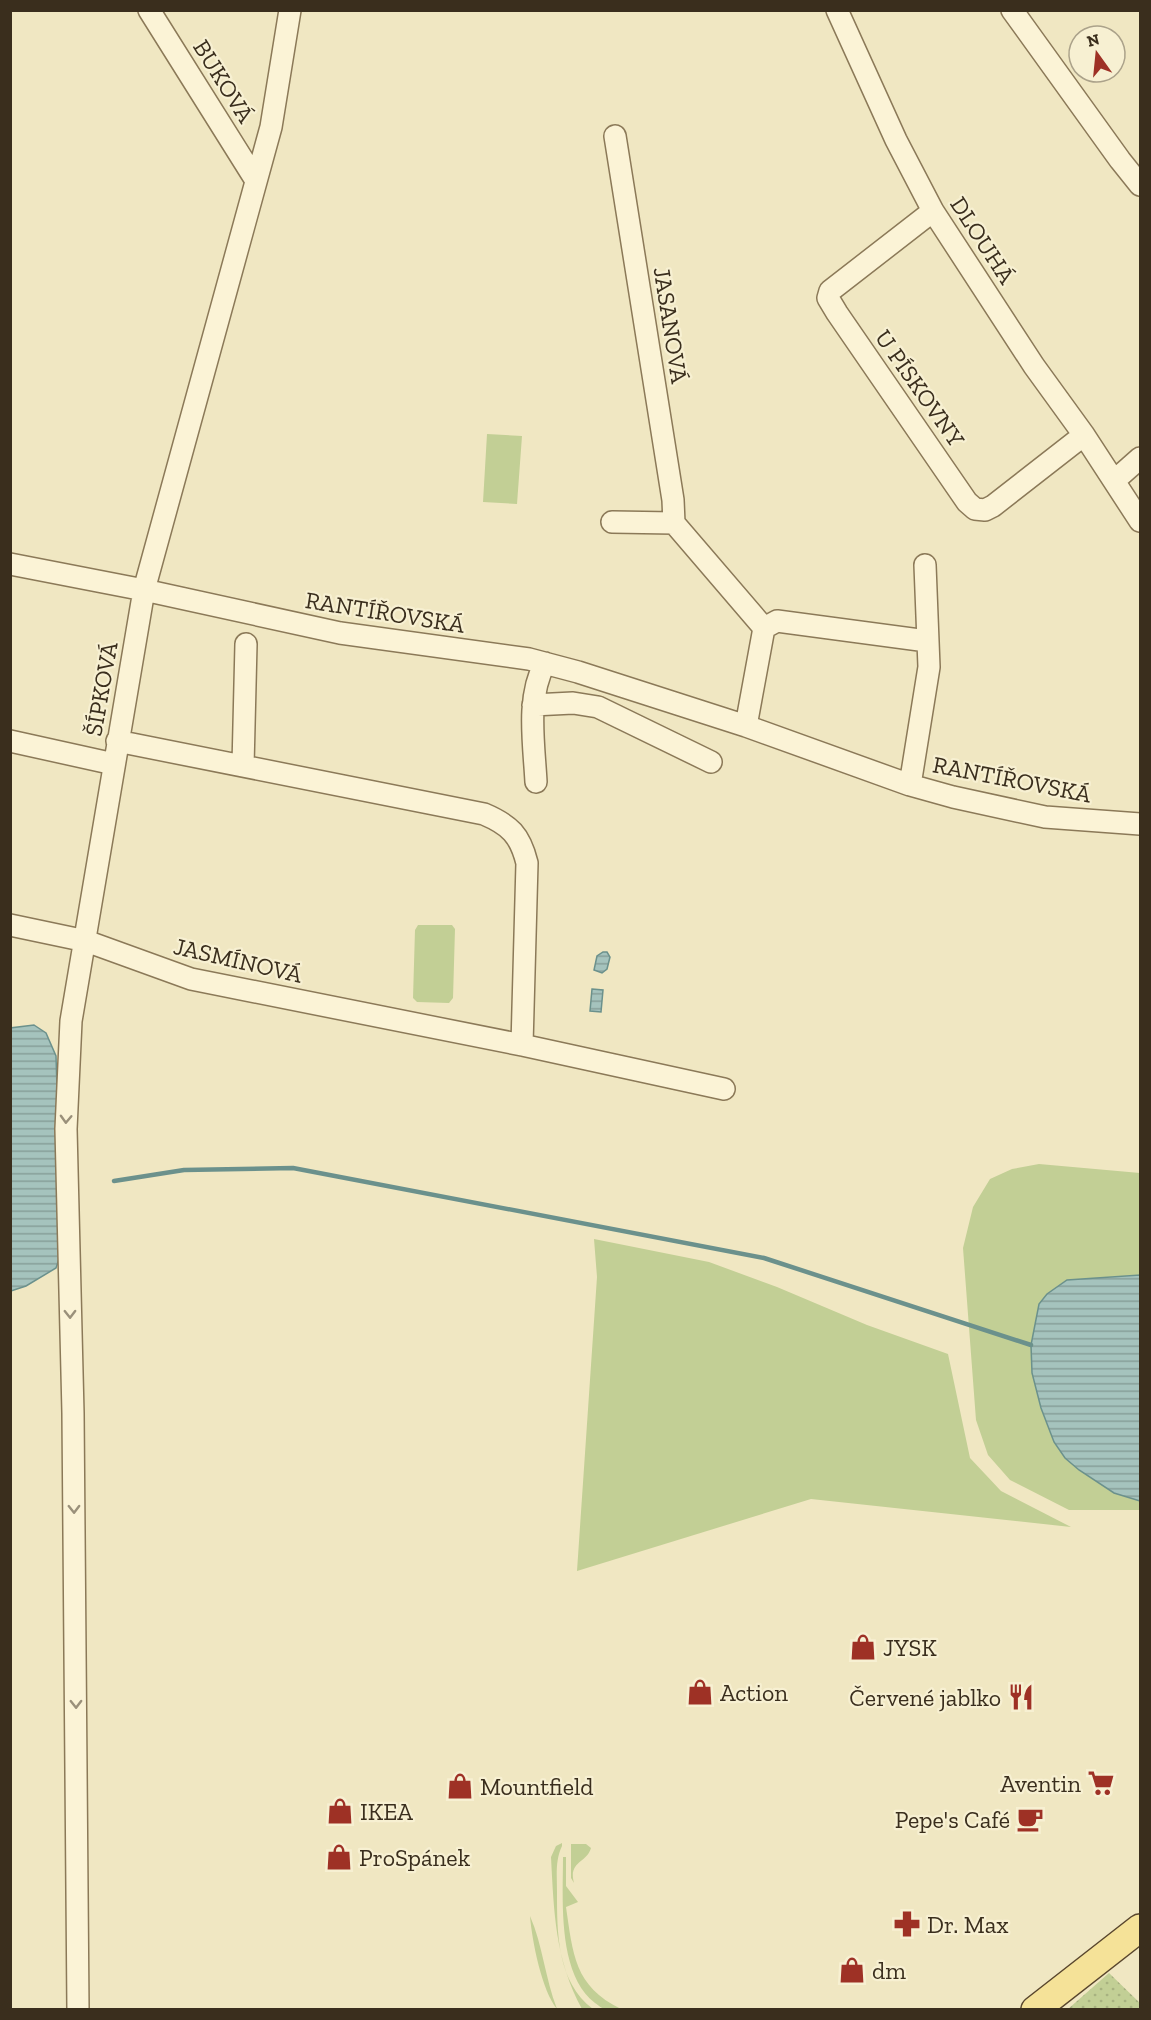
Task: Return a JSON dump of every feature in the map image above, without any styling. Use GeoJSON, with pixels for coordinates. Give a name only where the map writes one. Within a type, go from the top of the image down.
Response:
{"type":"FeatureCollection","features":[{"type":"Feature","properties":{"kind":"main road"},"geometry":{"type":"LineString","coordinates":[[1035,2010],[1140,1928]]}},
{"type":"Feature","properties":{"kind":"street","name":"BUKOVÁ"},"geometry":{"type":"LineString","coordinates":[[149,10],[255,179]]}},
{"type":"Feature","properties":{"kind":"street","name":"ŠÍPKOVÁ"},"geometry":{"type":"LineString","coordinates":[[10,741],[114,764],[144,590],[271,127],[290,10]]}},
{"type":"Feature","properties":{"kind":"street","name":"DLOUHÁ"},"geometry":{"type":"LineString","coordinates":[[837,10],[896,140],[933,211],[1034,366],[1084,435],[1140,521]]}},
{"type":"Feature","properties":{"kind":"street"},"geometry":{"type":"LineString","coordinates":[[1012,10],[1140,185]]}},
{"type":"Feature","properties":{"kind":"street","name":"JASANOVÁ"},"geometry":{"type":"LineString","coordinates":[[615,136],[673,500],[674,523]]}},
{"type":"Feature","properties":{"kind":"street","name":"U PÍSKOVNY"},"geometry":{"type":"LineString","coordinates":[[933,211],[830,291],[828,298],[837,313],[967,502],[975,509],[985,510],[993,506],[1084,435]]}},
{"type":"Feature","properties":{"kind":"street"},"geometry":{"type":"LineString","coordinates":[[1114,481],[1140,458]]}},
{"type":"Feature","properties":{"kind":"street"},"geometry":{"type":"LineString","coordinates":[[612,522],[674,523],[764,628]]}},
{"type":"Feature","properties":{"kind":"street","name":"RANTÍŘOVSKÁ"},"geometry":{"type":"LineString","coordinates":[[10,564],[144,590],[340,633],[545,663],[746,726],[910,785],[953,798],[1046,817],[1140,824]]}},
{"type":"Feature","properties":{"kind":"street","name":"RANTÍŘOVSKÁ"},"geometry":{"type":"LineString","coordinates":[[910,785],[929,667],[925,566]]}},
{"type":"Feature","properties":{"kind":"street"},"geometry":{"type":"LineString","coordinates":[[764,628],[777,621],[927,641]]}},
{"type":"Feature","properties":{"kind":"street"},"geometry":{"type":"LineString","coordinates":[[746,726],[764,628]]}},
{"type":"Feature","properties":{"kind":"street"},"geometry":{"type":"LineString","coordinates":[[243,766],[246,644]]}},
{"type":"Feature","properties":{"kind":"street"},"geometry":{"type":"LineString","coordinates":[[536,782],[533,705],[545,663]]}},
{"type":"Feature","properties":{"kind":"street"},"geometry":{"type":"LineString","coordinates":[[533,705],[573,703],[598,707],[711,762]]}},
{"type":"Feature","properties":{"kind":"street"},"geometry":{"type":"LineString","coordinates":[[117,741],[484,814],[499,820],[512,830],[523,848],[527,863],[522,1045]]}},
{"type":"Feature","properties":{"kind":"street"},"geometry":{"type":"LineString","coordinates":[[78,2010],[73,1413],[66,1129],[68,1061],[75,993],[86,941],[114,764]]}},
{"type":"Feature","properties":{"kind":"street","name":"JASMÍNOVÁ"},"geometry":{"type":"LineString","coordinates":[[10,925],[86,941],[191,980],[522,1045],[724,1089]]}},
{"type":"Feature","properties":{"kind":"green space"},"geometry":{"type":"Polygon","coordinates":[[[487,434],[522,436],[517,504],[483,502],[487,434]]]}},
{"type":"Feature","properties":{"kind":"green space"},"geometry":{"type":"Polygon","coordinates":[[[418,925],[452,925],[455,929],[453,998],[449,1003],[417,1002],[413,998],[415,930],[418,925]]]}},
{"type":"Feature","properties":{"kind":"green space"},"geometry":{"type":"Polygon","coordinates":[[[1039,1164],[1140,1173],[1140,1275],[1067,1280],[1039,1304],[1031,1345],[1032,1373],[1041,1408],[1054,1442],[1065,1458],[1114,1493],[1140,1501],[1140,1510],[1069,1510],[1010,1480],[988,1455],[976,1420],[963,1248],[973,1207],[990,1179],[1012,1169],[1039,1164]]]}},
{"type":"Feature","properties":{"kind":"green space"},"geometry":{"type":"Polygon","coordinates":[[[594,1239],[709,1262],[777,1287],[867,1325],[948,1354],[970,1458],[1001,1491],[1071,1527],[811,1499],[577,1571],[597,1277],[594,1239]]]}},
{"type":"Feature","properties":{"kind":"green space"},"geometry":{"type":"Polygon","coordinates":[[[562,1843],[557,1874],[561,1954],[555,1917],[551,1857],[556,1846],[562,1843]]]}},
{"type":"Feature","properties":{"kind":"green space"},"geometry":{"type":"Polygon","coordinates":[[[571,1844],[586,1844],[591,1848],[574,1870],[574,1883],[571,1878],[571,1844]]]}},
{"type":"Feature","properties":{"kind":"green space"},"geometry":{"type":"Polygon","coordinates":[[[563,1857],[566,1857],[566,1886],[578,1902],[566,1907],[578,1967],[594,1990],[605,2000],[621,2009],[607,2010],[595,2003],[583,1990],[574,1974],[568,1955],[563,1914],[563,1857]]]}},
{"type":"Feature","properties":{"kind":"green space"},"geometry":{"type":"Polygon","coordinates":[[[530,1916],[557,2009],[542,1978],[535,1952],[530,1916]]]}},
{"type":"Feature","properties":{"kind":"green space"},"geometry":{"type":"Polygon","coordinates":[[[566,1971],[581,1998],[593,2009],[582,2009],[566,1971]]]}},
{"type":"Feature","properties":{"kind":"green space"},"geometry":{"type":"Polygon","coordinates":[[[1109,1973],[1140,2003],[1140,2009],[1068,2009],[1109,1973]]]}},
{"type":"Feature","properties":{"kind":"water"},"geometry":{"type":"Polygon","coordinates":[[[607,952],[610,957],[607,969],[602,973],[594,970],[597,956],[607,952]]]}},
{"type":"Feature","properties":{"kind":"water"},"geometry":{"type":"Polygon","coordinates":[[[592,989],[603,990],[601,1012],[590,1011],[592,989]]]}},
{"type":"Feature","properties":{"kind":"water"},"geometry":{"type":"Polygon","coordinates":[[[34,1025],[46,1033],[56,1056],[62,1250],[56,1268],[26,1286],[11,1291],[10,1028],[34,1025]]]}},
{"type":"Feature","properties":{"kind":"water"},"geometry":{"type":"Polygon","coordinates":[[[1140,1275],[1140,1501],[1114,1493],[1065,1458],[1054,1442],[1041,1408],[1032,1373],[1031,1345],[1039,1304],[1047,1294],[1067,1280],[1140,1275]]]}},
{"type":"Feature","properties":{"kind":"waterway"},"geometry":{"type":"LineString","coordinates":[[114,1181],[184,1170],[293,1168],[764,1258],[1031,1345]]}},
{"type":"Feature","properties":{"kind":"place","name":"JYSK"},"geometry":{"type":"Point","coordinates":[863,1647]}},
{"type":"Feature","properties":{"kind":"place","name":"Action"},"geometry":{"type":"Point","coordinates":[700,1692]}},
{"type":"Feature","properties":{"kind":"place","name":"Červené jablko"},"geometry":{"type":"Point","coordinates":[1021,1697]}},
{"type":"Feature","properties":{"kind":"place","name":"Aventin"},"geometry":{"type":"Point","coordinates":[1101,1783]}},
{"type":"Feature","properties":{"kind":"place","name":"Mountfield"},"geometry":{"type":"Point","coordinates":[460,1786]}},
{"type":"Feature","properties":{"kind":"place","name":"IKEA"},"geometry":{"type":"Point","coordinates":[340,1811]}},
{"type":"Feature","properties":{"kind":"place","name":"Pepe's Café"},"geometry":{"type":"Point","coordinates":[1030,1819]}},
{"type":"Feature","properties":{"kind":"place","name":"ProSpánek"},"geometry":{"type":"Point","coordinates":[339,1857]}},
{"type":"Feature","properties":{"kind":"place","name":"Dr. Max"},"geometry":{"type":"Point","coordinates":[907,1924]}},
{"type":"Feature","properties":{"kind":"place","name":"dm"},"geometry":{"type":"Point","coordinates":[852,1970]}}]}
